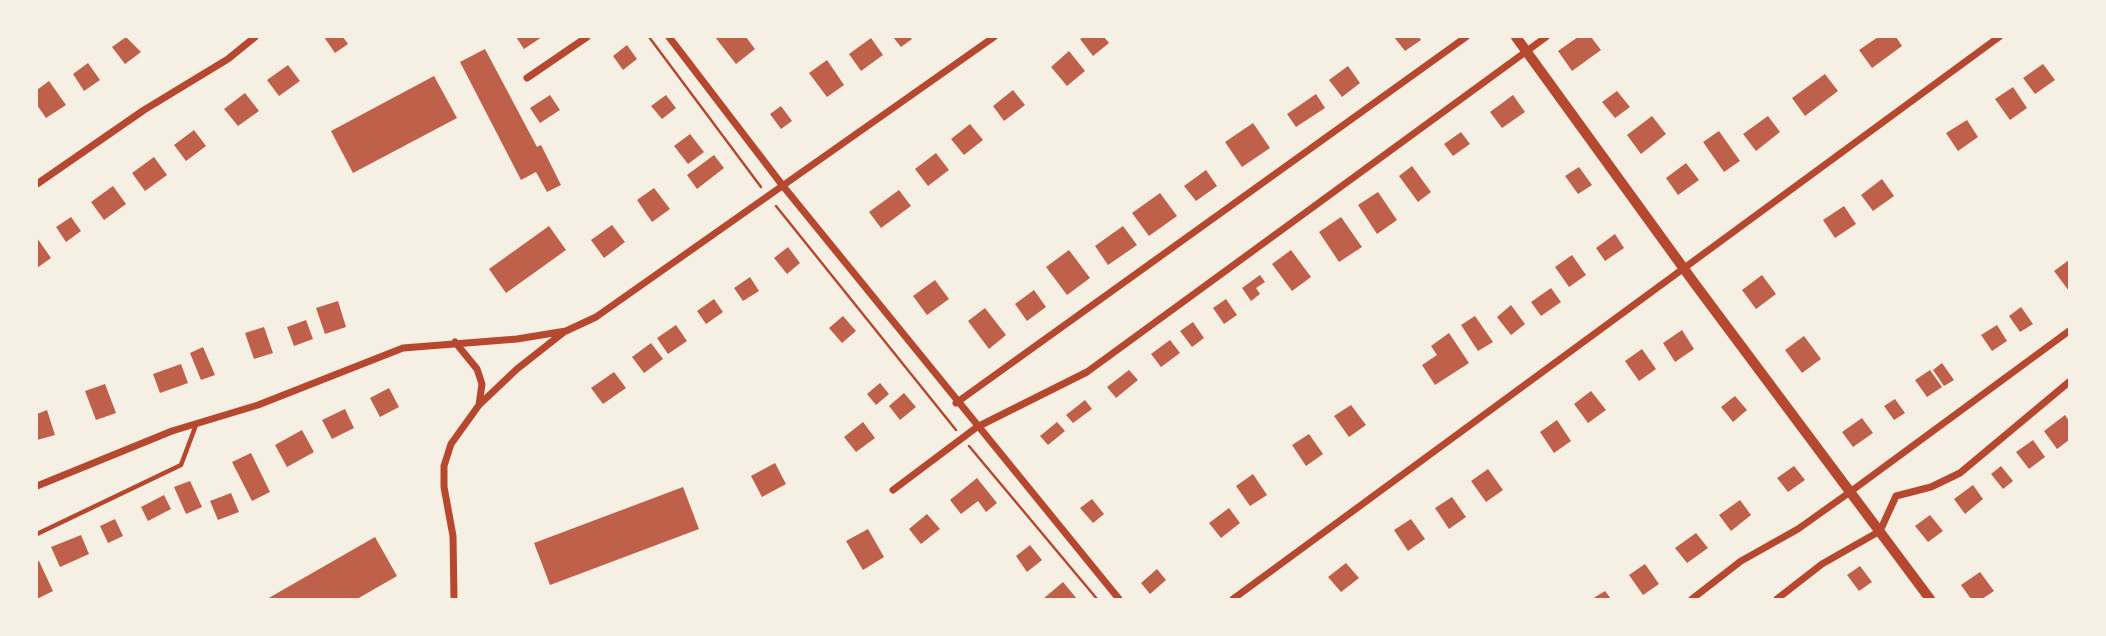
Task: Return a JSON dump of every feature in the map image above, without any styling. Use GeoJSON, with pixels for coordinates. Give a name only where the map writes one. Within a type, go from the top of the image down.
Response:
{"type":"FeatureCollection","features":[{"type":"Feature","properties":{"kind":"main road"},"geometry":{"type":"LineString","coordinates":[[1516,37],[1930,599]]}},
{"type":"Feature","properties":{"kind":"street"},"geometry":{"type":"LineString","coordinates":[[37,184],[144,110],[228,60],[256,37]]}},
{"type":"Feature","properties":{"kind":"street"},"geometry":{"type":"LineString","coordinates":[[527,78],[587,37]]}},
{"type":"Feature","properties":{"kind":"street"},"geometry":{"type":"LineString","coordinates":[[669,37],[783,186],[956,403],[1119,599]]}},
{"type":"Feature","properties":{"kind":"street"},"geometry":{"type":"LineString","coordinates":[[454,599],[453,537],[444,487],[444,466],[451,444],[479,405],[517,369],[566,331],[596,317],[994,37]]}},
{"type":"Feature","properties":{"kind":"street"},"geometry":{"type":"LineString","coordinates":[[956,403],[1466,37]]}},
{"type":"Feature","properties":{"kind":"street"},"geometry":{"type":"LineString","coordinates":[[893,490],[977,427],[1087,372],[1546,37]]}},
{"type":"Feature","properties":{"kind":"street"},"geometry":{"type":"LineString","coordinates":[[1233,599],[1999,37]]}},
{"type":"Feature","properties":{"kind":"street"},"geometry":{"type":"LineString","coordinates":[[37,486],[196,424],[258,405],[403,348],[517,339],[566,331]]}},
{"type":"Feature","properties":{"kind":"street"},"geometry":{"type":"LineString","coordinates":[[1692,599],[1741,561],[1798,529],[2069,331]]}},
{"type":"Feature","properties":{"kind":"street"},"geometry":{"type":"LineString","coordinates":[[455,342],[477,369],[482,384],[479,405]]}},
{"type":"Feature","properties":{"kind":"street"},"geometry":{"type":"LineString","coordinates":[[1776,599],[1822,565],[1880,531],[1896,496],[1931,486],[1960,473],[2069,382]]}},
{"type":"Feature","properties":{"kind":"lane"},"geometry":{"type":"LineString","coordinates":[[37,534],[181,465],[196,424]]}},
{"type":"Feature","properties":{"kind":"path"},"geometry":{"type":"LineString","coordinates":[[649,37],[767,195],[1097,599]]}},
{"type":"Feature","properties":{"kind":"building"},"geometry":{"type":"Polygon","coordinates":[[[126,37],[141,52],[125,64],[112,47],[126,37]]]}},
{"type":"Feature","properties":{"kind":"building"},"geometry":{"type":"Polygon","coordinates":[[[324,37],[343,37],[348,44],[335,53],[324,37]]]}},
{"type":"Feature","properties":{"kind":"building"},"geometry":{"type":"Polygon","coordinates":[[[516,37],[542,37],[524,49],[516,37]]]}},
{"type":"Feature","properties":{"kind":"building"},"geometry":{"type":"Polygon","coordinates":[[[715,37],[746,37],[755,49],[736,64],[715,37]]]}},
{"type":"Feature","properties":{"kind":"building"},"geometry":{"type":"Polygon","coordinates":[[[893,37],[910,37],[912,39],[901,47],[893,37]]]}},
{"type":"Feature","properties":{"kind":"building"},"geometry":{"type":"Polygon","coordinates":[[[1104,37],[1109,43],[1093,56],[1080,39],[1104,37]]]}},
{"type":"Feature","properties":{"kind":"building"},"geometry":{"type":"Polygon","coordinates":[[[1394,37],[1419,37],[1421,40],[1405,51],[1394,37]]]}},
{"type":"Feature","properties":{"kind":"building"},"geometry":{"type":"Polygon","coordinates":[[[1578,37],[1591,37],[1601,50],[1572,71],[1558,51],[1578,37]]]}},
{"type":"Feature","properties":{"kind":"building"},"geometry":{"type":"Polygon","coordinates":[[[1878,37],[1896,37],[1902,46],[1872,68],[1859,50],[1878,37]]]}},
{"type":"Feature","properties":{"kind":"building"},"geometry":{"type":"Polygon","coordinates":[[[871,38],[883,55],[861,71],[849,54],[871,38]]]}},
{"type":"Feature","properties":{"kind":"building"},"geometry":{"type":"Polygon","coordinates":[[[627,45],[637,59],[623,70],[613,56],[627,45]]]}},
{"type":"Feature","properties":{"kind":"building"},"geometry":{"type":"Polygon","coordinates":[[[485,49],[537,147],[541,145],[561,185],[547,192],[536,172],[521,180],[460,62],[485,49]]]}},
{"type":"Feature","properties":{"kind":"building"},"geometry":{"type":"Polygon","coordinates":[[[1069,51],[1085,71],[1067,86],[1051,67],[1069,51]]]}},
{"type":"Feature","properties":{"kind":"building"},"geometry":{"type":"Polygon","coordinates":[[[827,60],[844,85],[827,97],[809,73],[827,60]]]}},
{"type":"Feature","properties":{"kind":"building"},"geometry":{"type":"Polygon","coordinates":[[[88,63],[100,80],[84,91],[73,74],[88,63]]]}},
{"type":"Feature","properties":{"kind":"building"},"geometry":{"type":"Polygon","coordinates":[[[2043,64],[2055,80],[2035,94],[2023,78],[2043,64]]]}},
{"type":"Feature","properties":{"kind":"building"},"geometry":{"type":"Polygon","coordinates":[[[288,65],[300,81],[279,96],[267,80],[288,65]]]}},
{"type":"Feature","properties":{"kind":"building"},"geometry":{"type":"Polygon","coordinates":[[[1348,66],[1360,83],[1342,97],[1329,80],[1348,66]]]}},
{"type":"Feature","properties":{"kind":"building"},"geometry":{"type":"Polygon","coordinates":[[[1825,74],[1838,91],[1805,116],[1792,98],[1825,74]]]}},
{"type":"Feature","properties":{"kind":"building"},"geometry":{"type":"Polygon","coordinates":[[[434,76],[457,118],[353,173],[331,131],[434,76]]]}},
{"type":"Feature","properties":{"kind":"building"},"geometry":{"type":"Polygon","coordinates":[[[49,81],[66,105],[46,118],[37,105],[37,90],[49,81]]]}},
{"type":"Feature","properties":{"kind":"building"},"geometry":{"type":"Polygon","coordinates":[[[2013,87],[2027,108],[2010,120],[1995,99],[2013,87]]]}},
{"type":"Feature","properties":{"kind":"building"},"geometry":{"type":"Polygon","coordinates":[[[1013,90],[1025,105],[1004,121],[993,106],[1013,90]]]}},
{"type":"Feature","properties":{"kind":"building"},"geometry":{"type":"Polygon","coordinates":[[[1617,91],[1630,107],[1615,118],[1602,102],[1617,91]]]}},
{"type":"Feature","properties":{"kind":"building"},"geometry":{"type":"Polygon","coordinates":[[[245,93],[259,111],[238,126],[224,109],[245,93]]]}},
{"type":"Feature","properties":{"kind":"building"},"geometry":{"type":"Polygon","coordinates":[[[1316,94],[1325,108],[1296,127],[1287,114],[1316,94]]]}},
{"type":"Feature","properties":{"kind":"building"},"geometry":{"type":"Polygon","coordinates":[[[550,95],[560,110],[540,123],[530,108],[550,95]]]}},
{"type":"Feature","properties":{"kind":"building"},"geometry":{"type":"Polygon","coordinates":[[[666,95],[676,108],[662,119],[651,106],[666,95]]]}},
{"type":"Feature","properties":{"kind":"building"},"geometry":{"type":"Polygon","coordinates":[[[1513,95],[1525,112],[1502,128],[1490,112],[1513,95]]]}},
{"type":"Feature","properties":{"kind":"building"},"geometry":{"type":"Polygon","coordinates":[[[781,106],[792,121],[781,129],[770,114],[781,106]]]}},
{"type":"Feature","properties":{"kind":"building"},"geometry":{"type":"Polygon","coordinates":[[[1652,116],[1666,134],[1641,154],[1627,135],[1652,116]]]}},
{"type":"Feature","properties":{"kind":"building"},"geometry":{"type":"Polygon","coordinates":[[[1768,116],[1780,132],[1756,151],[1743,134],[1768,116]]]}},
{"type":"Feature","properties":{"kind":"building"},"geometry":{"type":"Polygon","coordinates":[[[1967,120],[1978,137],[1958,151],[1946,133],[1967,120]]]}},
{"type":"Feature","properties":{"kind":"building"},"geometry":{"type":"Polygon","coordinates":[[[1253,123],[1270,148],[1242,167],[1225,142],[1253,123]]]}},
{"type":"Feature","properties":{"kind":"building"},"geometry":{"type":"Polygon","coordinates":[[[970,124],[983,140],[964,155],[951,139],[970,124]]]}},
{"type":"Feature","properties":{"kind":"building"},"geometry":{"type":"Polygon","coordinates":[[[194,130],[206,146],[186,161],[174,145],[194,130]]]}},
{"type":"Feature","properties":{"kind":"building"},"geometry":{"type":"Polygon","coordinates":[[[1719,131],[1740,161],[1724,172],[1703,142],[1719,131]]]}},
{"type":"Feature","properties":{"kind":"building"},"geometry":{"type":"Polygon","coordinates":[[[1461,132],[1470,144],[1453,156],[1444,144],[1461,132]]]}},
{"type":"Feature","properties":{"kind":"building"},"geometry":{"type":"Polygon","coordinates":[[[690,134],[704,152],[688,164],[674,146],[690,134]]]}},
{"type":"Feature","properties":{"kind":"building"},"geometry":{"type":"Polygon","coordinates":[[[936,153],[949,170],[928,186],[915,169],[936,153]]]}},
{"type":"Feature","properties":{"kind":"building"},"geometry":{"type":"Polygon","coordinates":[[[714,155],[724,168],[697,189],[687,175],[714,155]]]}},
{"type":"Feature","properties":{"kind":"building"},"geometry":{"type":"Polygon","coordinates":[[[154,157],[167,175],[145,191],[132,173],[154,157]]]}},
{"type":"Feature","properties":{"kind":"building"},"geometry":{"type":"Polygon","coordinates":[[[1686,163],[1699,180],[1678,195],[1666,178],[1686,163]]]}},
{"type":"Feature","properties":{"kind":"building"},"geometry":{"type":"Polygon","coordinates":[[[1412,166],[1431,192],[1418,202],[1399,176],[1412,166]]]}},
{"type":"Feature","properties":{"kind":"building"},"geometry":{"type":"Polygon","coordinates":[[[1579,167],[1592,185],[1578,194],[1565,176],[1579,167]]]}},
{"type":"Feature","properties":{"kind":"building"},"geometry":{"type":"Polygon","coordinates":[[[1206,170],[1217,186],[1196,201],[1184,186],[1206,170]]]}},
{"type":"Feature","properties":{"kind":"building"},"geometry":{"type":"Polygon","coordinates":[[[1882,179],[1894,196],[1873,211],[1861,195],[1882,179]]]}},
{"type":"Feature","properties":{"kind":"building"},"geometry":{"type":"Polygon","coordinates":[[[113,186],[126,204],[104,220],[91,202],[113,186]]]}},
{"type":"Feature","properties":{"kind":"building"},"geometry":{"type":"Polygon","coordinates":[[[654,188],[670,209],[652,222],[637,200],[654,188]]]}},
{"type":"Feature","properties":{"kind":"building"},"geometry":{"type":"Polygon","coordinates":[[[899,190],[911,206],[881,228],[869,212],[899,190]]]}},
{"type":"Feature","properties":{"kind":"building"},"geometry":{"type":"Polygon","coordinates":[[[1378,192],[1397,220],[1377,234],[1358,205],[1378,192]]]}},
{"type":"Feature","properties":{"kind":"building"},"geometry":{"type":"Polygon","coordinates":[[[1160,193],[1177,216],[1149,236],[1132,213],[1160,193]]]}},
{"type":"Feature","properties":{"kind":"building"},"geometry":{"type":"Polygon","coordinates":[[[1844,206],[1856,224],[1835,238],[1823,220],[1844,206]]]}},
{"type":"Feature","properties":{"kind":"building"},"geometry":{"type":"Polygon","coordinates":[[[71,217],[81,231],[66,242],[56,227],[71,217]]]}},
{"type":"Feature","properties":{"kind":"building"},"geometry":{"type":"Polygon","coordinates":[[[1341,217],[1362,247],[1339,262],[1319,232],[1341,217]]]}},
{"type":"Feature","properties":{"kind":"building"},"geometry":{"type":"Polygon","coordinates":[[[612,225],[625,242],[604,258],[591,240],[612,225]]]}},
{"type":"Feature","properties":{"kind":"building"},"geometry":{"type":"Polygon","coordinates":[[[549,226],[566,250],[506,293],[489,269],[549,226]]]}},
{"type":"Feature","properties":{"kind":"building"},"geometry":{"type":"Polygon","coordinates":[[[1123,226],[1137,245],[1108,265],[1095,246],[1123,226]]]}},
{"type":"Feature","properties":{"kind":"building"},"geometry":{"type":"Polygon","coordinates":[[[1615,234],[1624,248],[1605,261],[1596,248],[1615,234]]]}},
{"type":"Feature","properties":{"kind":"building"},"geometry":{"type":"Polygon","coordinates":[[[37,238],[51,258],[37,268],[37,238]]]}},
{"type":"Feature","properties":{"kind":"building"},"geometry":{"type":"Polygon","coordinates":[[[788,247],[800,263],[787,274],[774,258],[788,247]]]}},
{"type":"Feature","properties":{"kind":"building"},"geometry":{"type":"Polygon","coordinates":[[[1069,250],[1090,278],[1067,295],[1046,267],[1069,250]]]}},
{"type":"Feature","properties":{"kind":"building"},"geometry":{"type":"Polygon","coordinates":[[[1291,250],[1311,277],[1292,291],[1272,264],[1291,250]]]}},
{"type":"Feature","properties":{"kind":"building"},"geometry":{"type":"Polygon","coordinates":[[[1572,255],[1586,275],[1569,287],[1555,267],[1572,255]]]}},
{"type":"Feature","properties":{"kind":"building"},"geometry":{"type":"Polygon","coordinates":[[[2069,260],[2069,291],[2054,271],[2069,260]]]}},
{"type":"Feature","properties":{"kind":"building"},"geometry":{"type":"Polygon","coordinates":[[[1260,275],[1265,282],[1256,288],[1260,294],[1251,301],[1242,288],[1260,275]]]}},
{"type":"Feature","properties":{"kind":"building"},"geometry":{"type":"Polygon","coordinates":[[[1762,275],[1776,294],[1756,309],[1742,290],[1762,275]]]}},
{"type":"Feature","properties":{"kind":"building"},"geometry":{"type":"Polygon","coordinates":[[[750,277],[759,291],[743,301],[734,288],[750,277]]]}},
{"type":"Feature","properties":{"kind":"building"},"geometry":{"type":"Polygon","coordinates":[[[935,280],[949,299],[927,315],[913,296],[935,280]]]}},
{"type":"Feature","properties":{"kind":"building"},"geometry":{"type":"Polygon","coordinates":[[[1551,288],[1561,302],[1541,316],[1531,302],[1551,288]]]}},
{"type":"Feature","properties":{"kind":"building"},"geometry":{"type":"Polygon","coordinates":[[[1034,290],[1046,307],[1027,321],[1015,304],[1034,290]]]}},
{"type":"Feature","properties":{"kind":"building"},"geometry":{"type":"Polygon","coordinates":[[[714,299],[723,312],[706,324],[697,311],[714,299]]]}},
{"type":"Feature","properties":{"kind":"building"},"geometry":{"type":"Polygon","coordinates":[[[1226,299],[1237,315],[1224,324],[1213,308],[1226,299]]]}},
{"type":"Feature","properties":{"kind":"building"},"geometry":{"type":"Polygon","coordinates":[[[338,301],[346,327],[325,334],[316,308],[338,301]]]}},
{"type":"Feature","properties":{"kind":"building"},"geometry":{"type":"Polygon","coordinates":[[[1511,305],[1525,324],[1511,335],[1497,317],[1511,305]]]}},
{"type":"Feature","properties":{"kind":"building"},"geometry":{"type":"Polygon","coordinates":[[[2021,307],[2033,324],[2020,332],[2009,316],[2021,307]]]}},
{"type":"Feature","properties":{"kind":"building"},"geometry":{"type":"Polygon","coordinates":[[[985,308],[1006,335],[989,349],[968,321],[985,308]]]}},
{"type":"Feature","properties":{"kind":"building"},"geometry":{"type":"Polygon","coordinates":[[[843,316],[856,331],[842,343],[829,328],[843,316]]]}},
{"type":"Feature","properties":{"kind":"building"},"geometry":{"type":"Polygon","coordinates":[[[1475,316],[1493,342],[1478,351],[1461,325],[1475,316]]]}},
{"type":"Feature","properties":{"kind":"building"},"geometry":{"type":"Polygon","coordinates":[[[306,320],[313,339],[294,346],[287,327],[306,320]]]}},
{"type":"Feature","properties":{"kind":"building"},"geometry":{"type":"Polygon","coordinates":[[[1193,322],[1204,338],[1192,347],[1180,331],[1193,322]]]}},
{"type":"Feature","properties":{"kind":"building"},"geometry":{"type":"Polygon","coordinates":[[[676,325],[687,341],[668,354],[657,338],[676,325]]]}},
{"type":"Feature","properties":{"kind":"building"},"geometry":{"type":"Polygon","coordinates":[[[1997,325],[2007,341],[1992,351],[1981,335],[1997,325]]]}},
{"type":"Feature","properties":{"kind":"building"},"geometry":{"type":"Polygon","coordinates":[[[264,327],[273,353],[254,359],[245,333],[264,327]]]}},
{"type":"Feature","properties":{"kind":"building"},"geometry":{"type":"Polygon","coordinates":[[[1682,330],[1694,349],[1675,362],[1663,343],[1682,330]]]}},
{"type":"Feature","properties":{"kind":"building"},"geometry":{"type":"Polygon","coordinates":[[[1449,333],[1469,363],[1435,385],[1422,365],[1437,355],[1431,346],[1449,333]]]}},
{"type":"Feature","properties":{"kind":"building"},"geometry":{"type":"Polygon","coordinates":[[[1804,336],[1821,359],[1802,373],[1785,350],[1804,336]]]}},
{"type":"Feature","properties":{"kind":"building"},"geometry":{"type":"Polygon","coordinates":[[[1170,340],[1180,353],[1161,367],[1151,354],[1170,340]]]}},
{"type":"Feature","properties":{"kind":"building"},"geometry":{"type":"Polygon","coordinates":[[[651,343],[663,359],[644,373],[632,357],[651,343]]]}},
{"type":"Feature","properties":{"kind":"building"},"geometry":{"type":"Polygon","coordinates":[[[203,347],[215,375],[201,380],[190,353],[203,347]]]}},
{"type":"Feature","properties":{"kind":"building"},"geometry":{"type":"Polygon","coordinates":[[[1642,349],[1656,369],[1639,381],[1625,361],[1642,349]]]}},
{"type":"Feature","properties":{"kind":"building"},"geometry":{"type":"Polygon","coordinates":[[[1942,363],[1954,380],[1944,386],[1933,370],[1942,363]]]}},
{"type":"Feature","properties":{"kind":"building"},"geometry":{"type":"Polygon","coordinates":[[[181,364],[188,383],[160,393],[153,374],[181,364]]]}},
{"type":"Feature","properties":{"kind":"building"},"geometry":{"type":"Polygon","coordinates":[[[1129,370],[1138,380],[1116,398],[1107,387],[1129,370]]]}},
{"type":"Feature","properties":{"kind":"building"},"geometry":{"type":"Polygon","coordinates":[[[1930,370],[1942,387],[1927,397],[1915,380],[1930,370]]]}},
{"type":"Feature","properties":{"kind":"building"},"geometry":{"type":"Polygon","coordinates":[[[614,372],[626,388],[603,404],[591,388],[614,372]]]}},
{"type":"Feature","properties":{"kind":"building"},"geometry":{"type":"Polygon","coordinates":[[[880,383],[889,394],[876,405],[867,394],[880,383]]]}},
{"type":"Feature","properties":{"kind":"building"},"geometry":{"type":"Polygon","coordinates":[[[105,384],[116,413],[96,420],[85,391],[105,384]]]}},
{"type":"Feature","properties":{"kind":"building"},"geometry":{"type":"Polygon","coordinates":[[[389,388],[399,407],[380,417],[370,398],[389,388]]]}},
{"type":"Feature","properties":{"kind":"building"},"geometry":{"type":"Polygon","coordinates":[[[1591,391],[1606,410],[1588,423],[1574,404],[1591,391]]]}},
{"type":"Feature","properties":{"kind":"building"},"geometry":{"type":"Polygon","coordinates":[[[904,393],[916,407],[900,420],[889,406],[904,393]]]}},
{"type":"Feature","properties":{"kind":"building"},"geometry":{"type":"Polygon","coordinates":[[[1735,396],[1747,410],[1733,422],[1721,407],[1735,396]]]}},
{"type":"Feature","properties":{"kind":"building"},"geometry":{"type":"Polygon","coordinates":[[[1895,399],[1905,413],[1894,420],[1884,406],[1895,399]]]}},
{"type":"Feature","properties":{"kind":"building"},"geometry":{"type":"Polygon","coordinates":[[[1085,400],[1092,409],[1073,423],[1066,415],[1085,400]]]}},
{"type":"Feature","properties":{"kind":"building"},"geometry":{"type":"Polygon","coordinates":[[[1351,405],[1366,425],[1349,437],[1334,416],[1351,405]]]}},
{"type":"Feature","properties":{"kind":"building"},"geometry":{"type":"Polygon","coordinates":[[[345,409],[354,428],[332,439],[322,420],[345,409]]]}},
{"type":"Feature","properties":{"kind":"building"},"geometry":{"type":"Polygon","coordinates":[[[47,410],[55,435],[37,440],[37,414],[47,410]]]}},
{"type":"Feature","properties":{"kind":"building"},"geometry":{"type":"Polygon","coordinates":[[[2065,415],[2069,421],[2069,440],[2057,449],[2044,431],[2065,415]]]}},
{"type":"Feature","properties":{"kind":"building"},"geometry":{"type":"Polygon","coordinates":[[[1862,418],[1873,433],[1853,447],[1842,432],[1862,418]]]}},
{"type":"Feature","properties":{"kind":"building"},"geometry":{"type":"Polygon","coordinates":[[[1557,420],[1571,441],[1554,453],[1540,432],[1557,420]]]}},
{"type":"Feature","properties":{"kind":"building"},"geometry":{"type":"Polygon","coordinates":[[[863,422],[875,438],[856,452],[844,437],[863,422]]]}},
{"type":"Feature","properties":{"kind":"building"},"geometry":{"type":"Polygon","coordinates":[[[1057,422],[1065,431],[1048,445],[1040,436],[1057,422]]]}},
{"type":"Feature","properties":{"kind":"building"},"geometry":{"type":"Polygon","coordinates":[[[302,430],[314,452],[287,467],[275,445],[302,430]]]}},
{"type":"Feature","properties":{"kind":"building"},"geometry":{"type":"Polygon","coordinates":[[[1309,434],[1323,454],[1306,466],[1292,445],[1309,434]]]}},
{"type":"Feature","properties":{"kind":"building"},"geometry":{"type":"Polygon","coordinates":[[[2033,440],[2045,457],[2029,469],[2016,452],[2033,440]]]}},
{"type":"Feature","properties":{"kind":"building"},"geometry":{"type":"Polygon","coordinates":[[[251,453],[270,492],[252,501],[232,462],[251,453]]]}},
{"type":"Feature","properties":{"kind":"building"},"geometry":{"type":"Polygon","coordinates":[[[775,463],[786,484],[762,497],[751,476],[775,463]]]}},
{"type":"Feature","properties":{"kind":"building"},"geometry":{"type":"Polygon","coordinates":[[[1794,466],[1805,480],[1788,492],[1777,478],[1794,466]]]}},
{"type":"Feature","properties":{"kind":"building"},"geometry":{"type":"Polygon","coordinates":[[[2001,466],[2013,481],[2003,489],[1991,474],[2001,466]]]}},
{"type":"Feature","properties":{"kind":"building"},"geometry":{"type":"Polygon","coordinates":[[[1488,469],[1503,490],[1486,502],[1471,481],[1488,469]]]}},
{"type":"Feature","properties":{"kind":"building"},"geometry":{"type":"Polygon","coordinates":[[[1253,474],[1267,495],[1250,506],[1236,486],[1253,474]]]}},
{"type":"Feature","properties":{"kind":"building"},"geometry":{"type":"Polygon","coordinates":[[[977,478],[997,503],[986,512],[978,501],[961,514],[950,500],[977,478]]]}},
{"type":"Feature","properties":{"kind":"building"},"geometry":{"type":"Polygon","coordinates":[[[190,481],[202,507],[186,514],[174,487],[190,481]]]}},
{"type":"Feature","properties":{"kind":"building"},"geometry":{"type":"Polygon","coordinates":[[[1973,485],[1983,499],[1965,514],[1954,499],[1973,485]]]}},
{"type":"Feature","properties":{"kind":"building"},"geometry":{"type":"Polygon","coordinates":[[[683,487],[699,529],[550,585],[534,543],[683,487]]]}},
{"type":"Feature","properties":{"kind":"building"},"geometry":{"type":"Polygon","coordinates":[[[231,493],[239,512],[218,520],[210,501],[231,493]]]}},
{"type":"Feature","properties":{"kind":"building"},"geometry":{"type":"Polygon","coordinates":[[[164,495],[171,509],[148,521],[141,507],[164,495]]]}},
{"type":"Feature","properties":{"kind":"building"},"geometry":{"type":"Polygon","coordinates":[[[1452,497],[1466,517],[1449,529],[1435,508],[1452,497]]]}},
{"type":"Feature","properties":{"kind":"building"},"geometry":{"type":"Polygon","coordinates":[[[1092,499],[1104,514],[1093,523],[1080,508],[1092,499]]]}},
{"type":"Feature","properties":{"kind":"building"},"geometry":{"type":"Polygon","coordinates":[[[1740,500],[1751,515],[1731,531],[1719,515],[1740,500]]]}},
{"type":"Feature","properties":{"kind":"building"},"geometry":{"type":"Polygon","coordinates":[[[1229,508],[1240,523],[1221,538],[1209,523],[1229,508]]]}},
{"type":"Feature","properties":{"kind":"building"},"geometry":{"type":"Polygon","coordinates":[[[927,514],[940,529],[921,544],[909,529],[927,514]]]}},
{"type":"Feature","properties":{"kind":"building"},"geometry":{"type":"Polygon","coordinates":[[[1930,515],[1943,531],[1928,542],[1915,526],[1930,515]]]}},
{"type":"Feature","properties":{"kind":"building"},"geometry":{"type":"Polygon","coordinates":[[[115,519],[123,536],[108,543],[100,526],[115,519]]]}},
{"type":"Feature","properties":{"kind":"building"},"geometry":{"type":"Polygon","coordinates":[[[1411,519],[1425,539],[1408,551],[1394,530],[1411,519]]]}},
{"type":"Feature","properties":{"kind":"building"},"geometry":{"type":"Polygon","coordinates":[[[868,529],[884,557],[863,570],[846,541],[868,529]]]}},
{"type":"Feature","properties":{"kind":"building"},"geometry":{"type":"Polygon","coordinates":[[[1696,533],[1708,548],[1687,563],[1675,548],[1696,533]]]}},
{"type":"Feature","properties":{"kind":"building"},"geometry":{"type":"Polygon","coordinates":[[[81,535],[89,554],[60,567],[51,547],[81,535]]]}},
{"type":"Feature","properties":{"kind":"building"},"geometry":{"type":"Polygon","coordinates":[[[375,537],[397,576],[357,599],[267,599],[375,537]]]}},
{"type":"Feature","properties":{"kind":"building"},"geometry":{"type":"Polygon","coordinates":[[[1030,545],[1042,560],[1027,572],[1016,556],[1030,545]]]}},
{"type":"Feature","properties":{"kind":"building"},"geometry":{"type":"Polygon","coordinates":[[[39,561],[53,591],[37,599],[37,562],[39,561]]]}},
{"type":"Feature","properties":{"kind":"building"},"geometry":{"type":"Polygon","coordinates":[[[1346,563],[1359,578],[1341,592],[1328,577],[1346,563]]]}},
{"type":"Feature","properties":{"kind":"building"},"geometry":{"type":"Polygon","coordinates":[[[1645,564],[1659,584],[1643,595],[1629,575],[1645,564]]]}},
{"type":"Feature","properties":{"kind":"building"},"geometry":{"type":"Polygon","coordinates":[[[1860,566],[1872,582],[1859,591],[1847,575],[1860,566]]]}},
{"type":"Feature","properties":{"kind":"building"},"geometry":{"type":"Polygon","coordinates":[[[1157,569],[1166,580],[1150,594],[1141,583],[1157,569]]]}},
{"type":"Feature","properties":{"kind":"building"},"geometry":{"type":"Polygon","coordinates":[[[1980,572],[1994,591],[1982,599],[1971,599],[1961,585],[1980,572]]]}},
{"type":"Feature","properties":{"kind":"building"},"geometry":{"type":"Polygon","coordinates":[[[1063,582],[1077,599],[1043,599],[1063,582]]]}},
{"type":"Feature","properties":{"kind":"building"},"geometry":{"type":"Polygon","coordinates":[[[1605,591],[1611,599],[1592,599],[1605,591]]]}}]}
